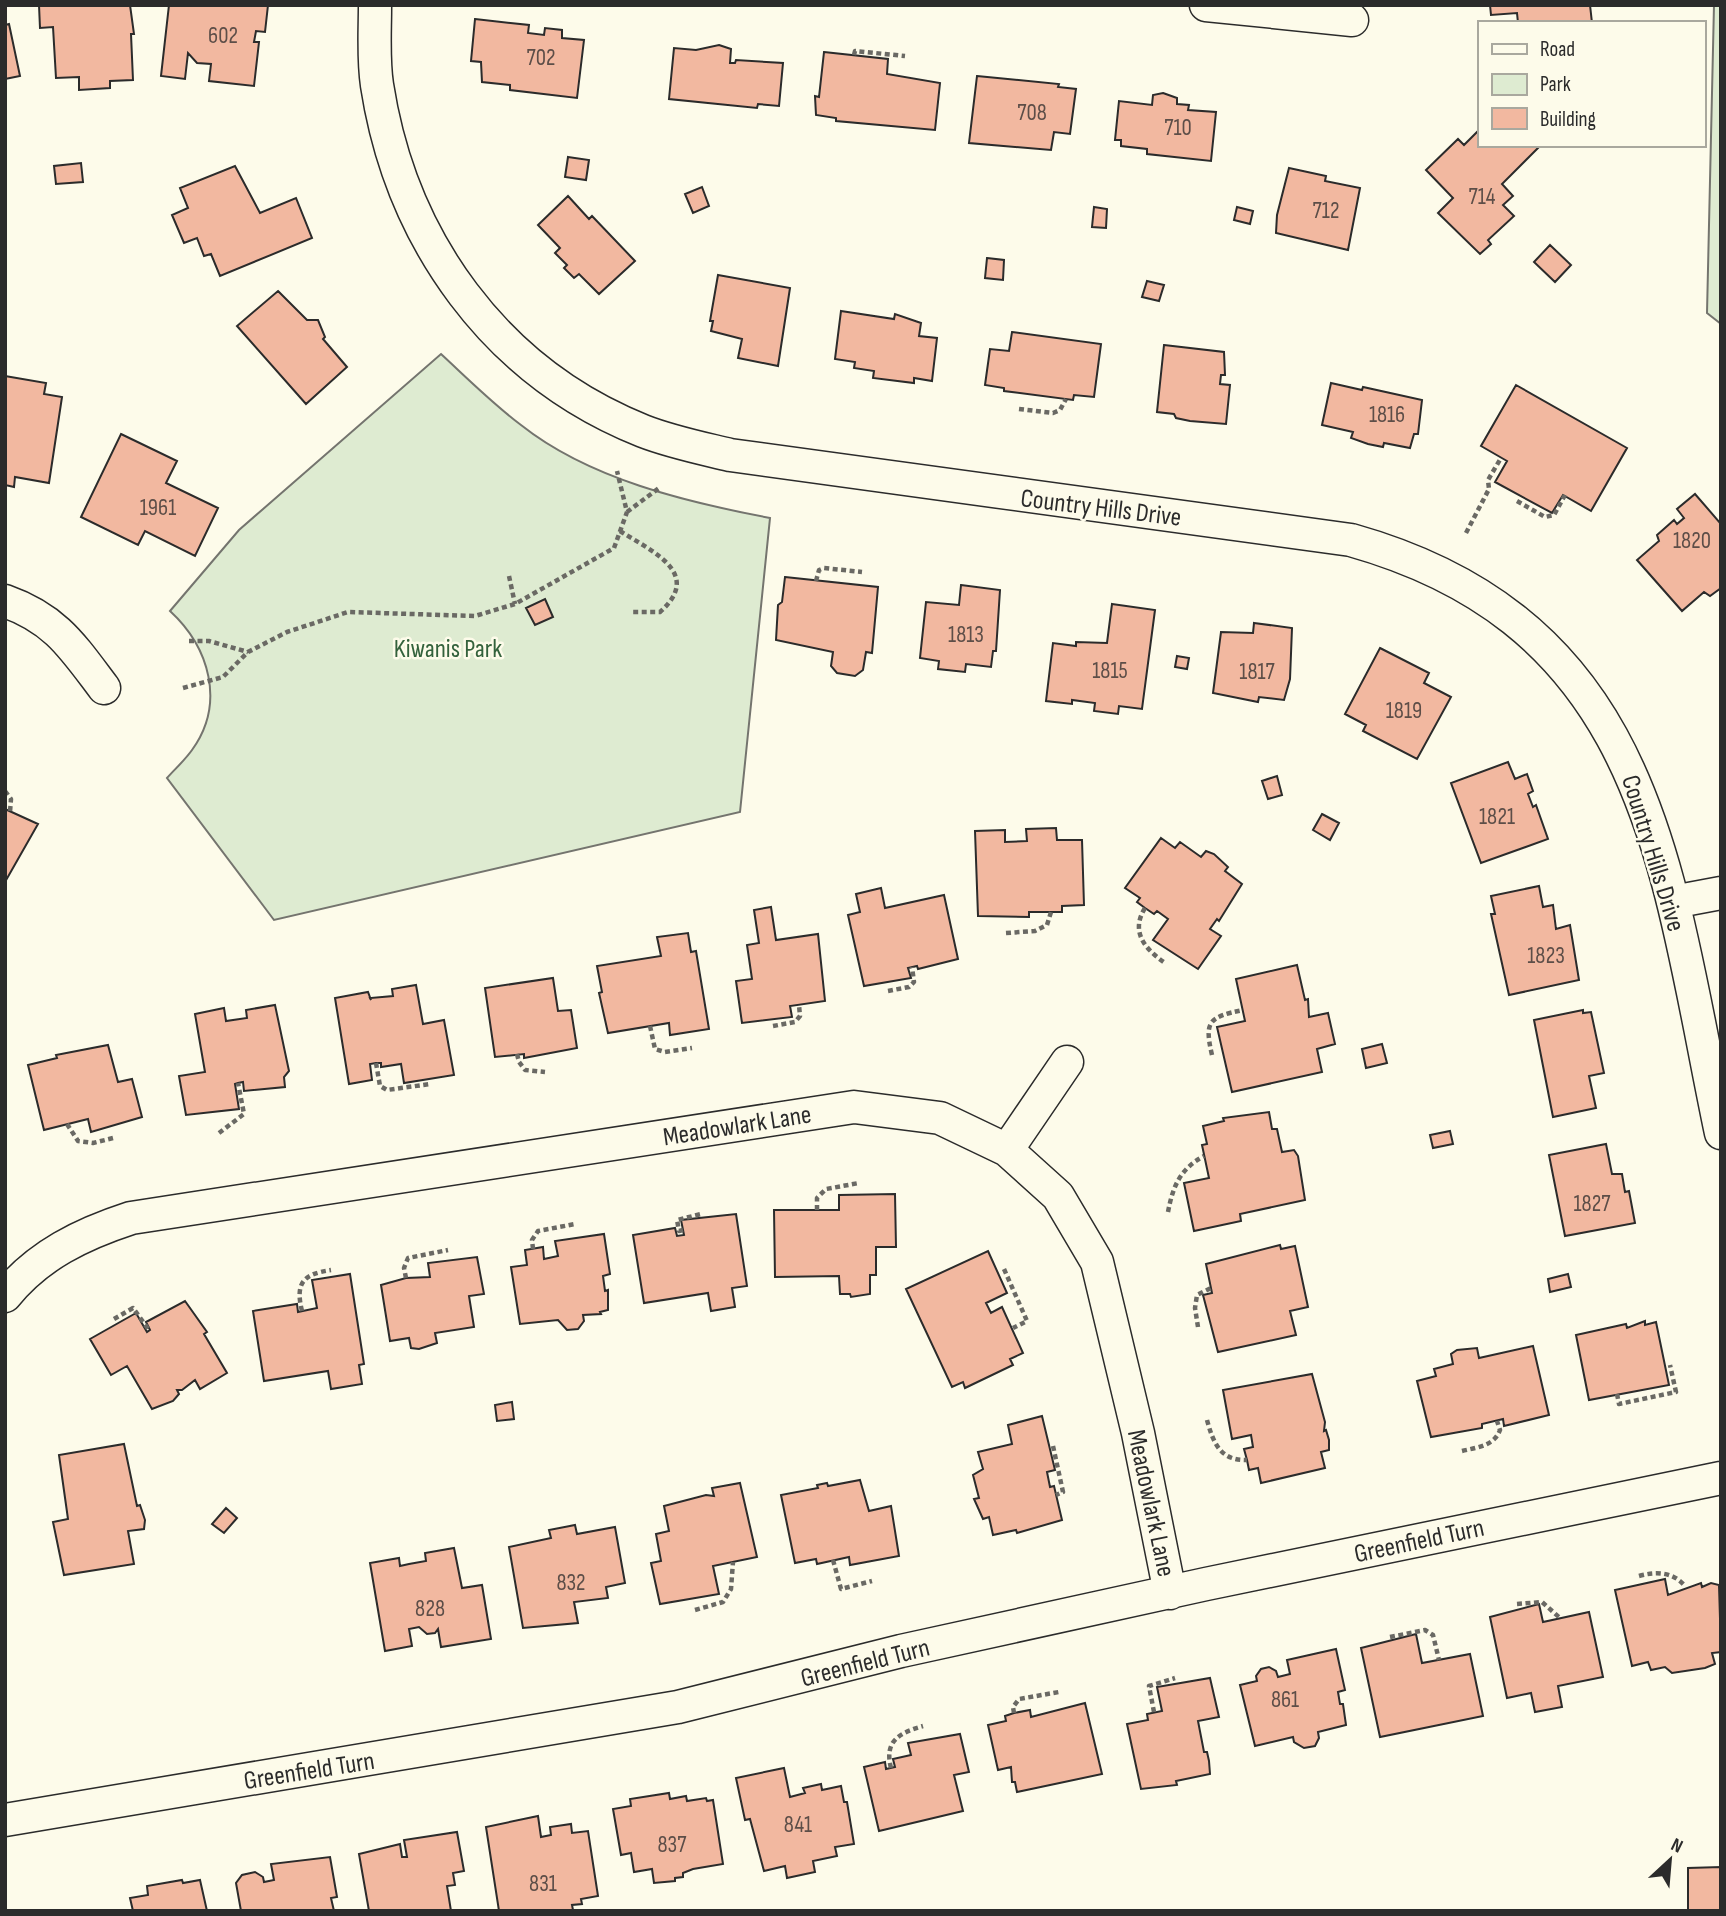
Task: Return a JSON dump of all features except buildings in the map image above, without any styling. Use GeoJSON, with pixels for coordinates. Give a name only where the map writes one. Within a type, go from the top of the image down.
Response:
{"type":"FeatureCollection","features":[{"type":"Feature","properties":{"kind":"street","name":"Country Hills Drive"},"geometry":{"type":"LineString","coordinates":[[375,5],[377,82],[393,160],[409,203],[450,276],[499,337],[561,388],[594,408],[644,431],[730,455],[1351,540],[1429,566],[1493,602],[1539,639],[1562,663],[1596,707],[1640,790],[1673,902],[1721,1133]]}},
{"type":"Feature","properties":{"kind":"street"},"geometry":{"type":"LineString","coordinates":[[1206,5],[1352,20]]}},
{"type":"Feature","properties":{"kind":"street"},"geometry":{"type":"LineString","coordinates":[[5,601],[35,612],[68,640],[104,688]]}},
{"type":"Feature","properties":{"kind":"street"},"geometry":{"type":"LineString","coordinates":[[1673,902],[1721,892]]}},
{"type":"Feature","properties":{"kind":"street"},"geometry":{"type":"LineString","coordinates":[[1007,1150],[1067,1062]]}},
{"type":"Feature","properties":{"kind":"street","name":"Meadowlark Lane"},"geometry":{"type":"LineString","coordinates":[[5,1296],[45,1256],[103,1227],[131,1218],[854,1107],[940,1118],[1007,1150],[1058,1196],[1097,1262],[1138,1433],[1170,1593]]}},
{"type":"Feature","properties":{"kind":"street","name":"Greenfield Turn"},"geometry":{"type":"LineString","coordinates":[[6,1815],[678,1707],[901,1651],[1721,1478]]}},
{"type":"Feature","properties":{"kind":"path"},"geometry":{"type":"LineString","coordinates":[[854,55],[855,51],[905,56]]}},
{"type":"Feature","properties":{"kind":"path"},"geometry":{"type":"LineString","coordinates":[[1019,409],[1054,413],[1060,410],[1066,399]]}},
{"type":"Feature","properties":{"kind":"path"},"geometry":{"type":"LineString","coordinates":[[1466,533],[1489,489],[1488,480],[1501,458]]}},
{"type":"Feature","properties":{"kind":"path"},"geometry":{"type":"LineString","coordinates":[[617,471],[627,512]]}},
{"type":"Feature","properties":{"kind":"path"},"geometry":{"type":"LineString","coordinates":[[183,688],[223,677],[248,652],[287,632],[348,611],[475,617],[515,604],[614,548],[627,512],[659,488]]}},
{"type":"Feature","properties":{"kind":"path"},"geometry":{"type":"LineString","coordinates":[[1517,501],[1545,517],[1554,515],[1564,495]]}},
{"type":"Feature","properties":{"kind":"path"},"geometry":{"type":"LineString","coordinates":[[620,531],[671,566],[678,588],[671,602],[660,612],[632,612]]}},
{"type":"Feature","properties":{"kind":"path"},"geometry":{"type":"LineString","coordinates":[[816,581],[819,570],[824,568],[862,572]]}},
{"type":"Feature","properties":{"kind":"path"},"geometry":{"type":"LineString","coordinates":[[509,576],[515,604]]}},
{"type":"Feature","properties":{"kind":"path"},"geometry":{"type":"LineString","coordinates":[[189,641],[209,641],[248,652]]}},
{"type":"Feature","properties":{"kind":"path"},"geometry":{"type":"LineString","coordinates":[[5,791],[11,799],[10,812]]}},
{"type":"Feature","properties":{"kind":"path"},"geometry":{"type":"LineString","coordinates":[[1145,908],[1138,923],[1140,936],[1151,953],[1165,963]]}},
{"type":"Feature","properties":{"kind":"path"},"geometry":{"type":"LineString","coordinates":[[1006,933],[1041,929],[1047,925],[1051,912]]}},
{"type":"Feature","properties":{"kind":"path"},"geometry":{"type":"LineString","coordinates":[[888,992],[909,987],[914,982],[912,967]]}},
{"type":"Feature","properties":{"kind":"path"},"geometry":{"type":"LineString","coordinates":[[773,1026],[796,1022],[800,1016],[799,1005]]}},
{"type":"Feature","properties":{"kind":"path"},"geometry":{"type":"LineString","coordinates":[[1212,1055],[1207,1034],[1210,1022],[1217,1016],[1243,1010]]}},
{"type":"Feature","properties":{"kind":"path"},"geometry":{"type":"LineString","coordinates":[[650,1026],[655,1049],[665,1052],[692,1048]]}},
{"type":"Feature","properties":{"kind":"path"},"geometry":{"type":"LineString","coordinates":[[517,1055],[525,1070],[545,1072]]}},
{"type":"Feature","properties":{"kind":"path"},"geometry":{"type":"LineString","coordinates":[[376,1063],[380,1086],[387,1090],[430,1084]]}},
{"type":"Feature","properties":{"kind":"path"},"geometry":{"type":"LineString","coordinates":[[219,1133],[244,1114],[238,1083]]}},
{"type":"Feature","properties":{"kind":"path"},"geometry":{"type":"LineString","coordinates":[[67,1124],[78,1141],[93,1143],[113,1138]]}},
{"type":"Feature","properties":{"kind":"path"},"geometry":{"type":"LineString","coordinates":[[1168,1212],[1178,1178],[1190,1164],[1204,1156]]}},
{"type":"Feature","properties":{"kind":"path"},"geometry":{"type":"LineString","coordinates":[[817,1210],[817,1198],[826,1189],[859,1183]]}},
{"type":"Feature","properties":{"kind":"path"},"geometry":{"type":"LineString","coordinates":[[683,1230],[679,1231],[677,1220],[701,1214]]}},
{"type":"Feature","properties":{"kind":"path"},"geometry":{"type":"LineString","coordinates":[[533,1249],[532,1240],[538,1231],[575,1224]]}},
{"type":"Feature","properties":{"kind":"path"},"geometry":{"type":"LineString","coordinates":[[406,1278],[404,1268],[408,1258],[448,1250]]}},
{"type":"Feature","properties":{"kind":"path"},"geometry":{"type":"LineString","coordinates":[[1003,1269],[1027,1321],[1013,1328]]}},
{"type":"Feature","properties":{"kind":"path"},"geometry":{"type":"LineString","coordinates":[[302,1311],[299,1297],[306,1277],[313,1272],[331,1270]]}},
{"type":"Feature","properties":{"kind":"path"},"geometry":{"type":"LineString","coordinates":[[1198,1327],[1195,1308],[1198,1295],[1211,1288]]}},
{"type":"Feature","properties":{"kind":"path"},"geometry":{"type":"LineString","coordinates":[[114,1319],[132,1308],[149,1331]]}},
{"type":"Feature","properties":{"kind":"path"},"geometry":{"type":"LineString","coordinates":[[1617,1394],[1619,1404],[1676,1392],[1670,1365]]}},
{"type":"Feature","properties":{"kind":"path"},"geometry":{"type":"LineString","coordinates":[[1207,1420],[1213,1442],[1223,1455],[1247,1460]]}},
{"type":"Feature","properties":{"kind":"path"},"geometry":{"type":"LineString","coordinates":[[1462,1451],[1489,1444],[1500,1430],[1497,1421]]}},
{"type":"Feature","properties":{"kind":"path"},"geometry":{"type":"LineString","coordinates":[[1053,1446],[1063,1492],[1056,1495]]}},
{"type":"Feature","properties":{"kind":"path"},"geometry":{"type":"LineString","coordinates":[[833,1560],[841,1589],[872,1581]]}},
{"type":"Feature","properties":{"kind":"path"},"geometry":{"type":"LineString","coordinates":[[695,1610],[723,1602],[731,1589],[733,1562]]}},
{"type":"Feature","properties":{"kind":"path"},"geometry":{"type":"LineString","coordinates":[[1639,1576],[1651,1573],[1671,1575],[1685,1586]]}},
{"type":"Feature","properties":{"kind":"path"},"geometry":{"type":"LineString","coordinates":[[1517,1604],[1542,1602],[1560,1618]]}},
{"type":"Feature","properties":{"kind":"path"},"geometry":{"type":"LineString","coordinates":[[1390,1637],[1426,1630],[1433,1635],[1439,1660]]}},
{"type":"Feature","properties":{"kind":"path"},"geometry":{"type":"LineString","coordinates":[[1154,1712],[1149,1686],[1175,1678]]}},
{"type":"Feature","properties":{"kind":"path"},"geometry":{"type":"LineString","coordinates":[[1014,1713],[1013,1707],[1019,1699],[1059,1692]]}},
{"type":"Feature","properties":{"kind":"path"},"geometry":{"type":"LineString","coordinates":[[891,1768],[888,1757],[891,1742],[904,1731],[923,1726]]}},
{"type":"Feature","properties":{"kind":"green space"},"geometry":{"type":"Polygon","coordinates":[[[1714,5],[1721,5],[1721,324],[1707,313],[1714,5]]]}},
{"type":"Feature","properties":{"kind":"green space","name":"Kiwanis Park"},"geometry":{"type":"Polygon","coordinates":[[[441,354],[511,417],[548,444],[577,460],[608,474],[672,496],[770,518],[740,812],[274,920],[167,778],[189,754],[202,732],[210,695],[203,658],[195,641],[170,611],[239,530],[441,354]]]}}]}
